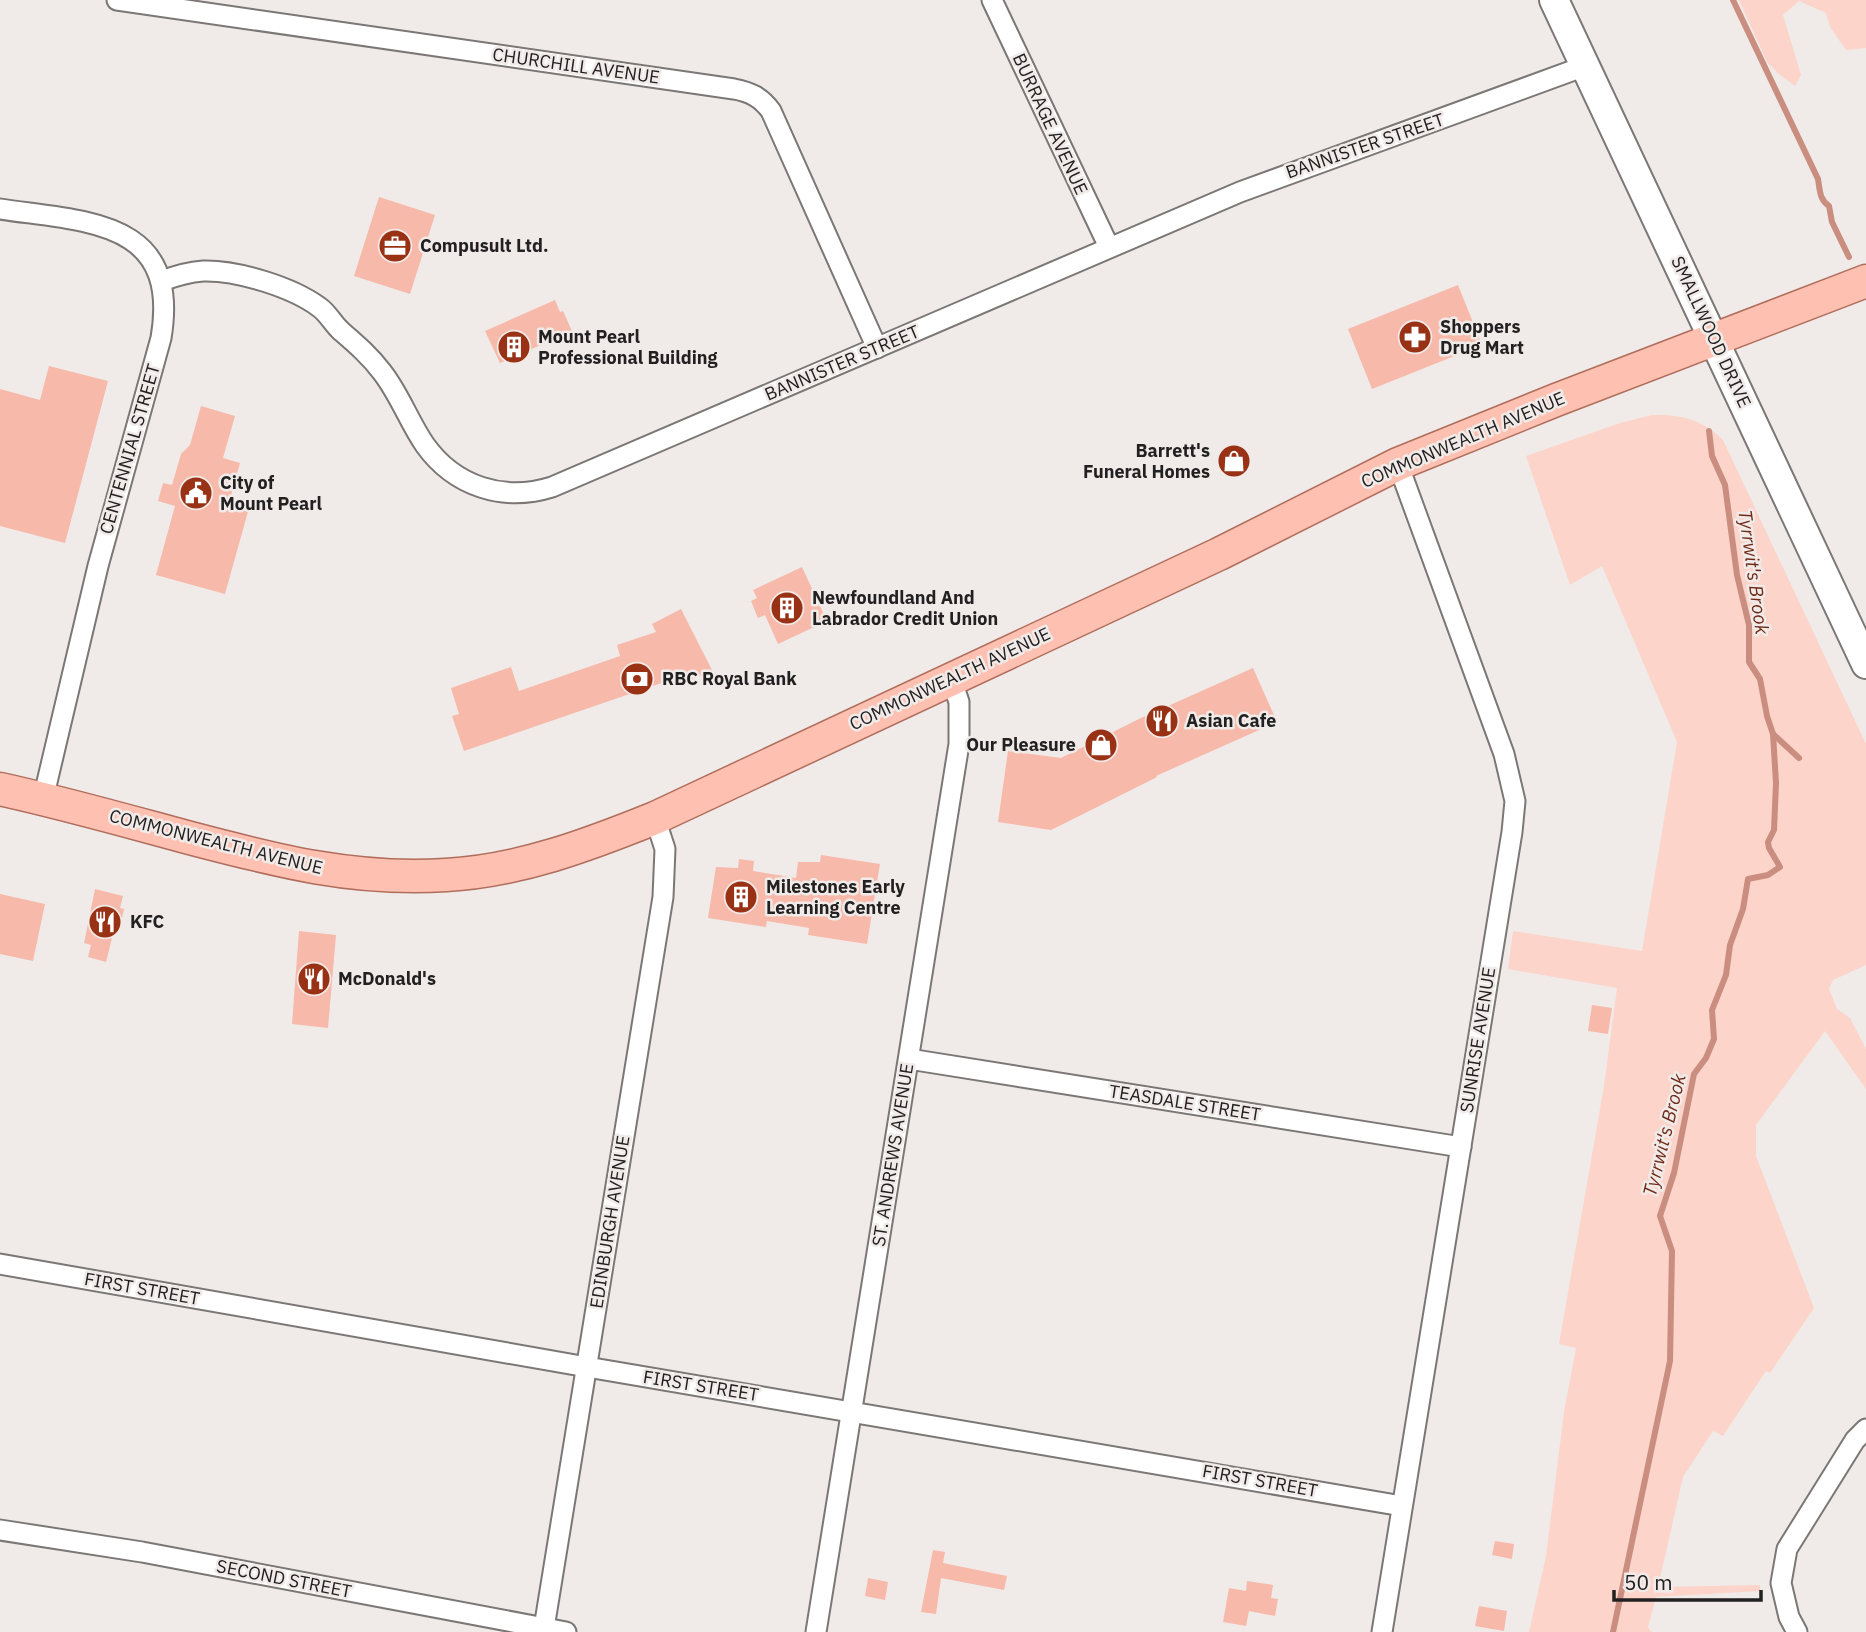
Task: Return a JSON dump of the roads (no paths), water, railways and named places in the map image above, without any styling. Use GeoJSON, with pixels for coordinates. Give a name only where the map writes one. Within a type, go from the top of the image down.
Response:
{"type":"FeatureCollection","features":[{"type":"Feature","properties":{"kind":"main road","name":"COMMONWEALTH AVENUE"},"geometry":{"type":"LineString","coordinates":[[0,789],[268,859],[367,875],[447,876],[520,864],[567,852],[655,817],[1219,554],[1398,464],[1866,281]]}},
{"type":"Feature","properties":{"kind":"street","name":"CHURCHILL AVENUE"},"geometry":{"type":"LineString","coordinates":[[117,0],[734,89],[759,97],[771,111],[877,348]]}},
{"type":"Feature","properties":{"kind":"street","name":"BURRAGE AVENUE"},"geometry":{"type":"LineString","coordinates":[[992,0],[1109,247]]}},
{"type":"Feature","properties":{"kind":"street","name":"SMALLWOOD DRIVE"},"geometry":{"type":"LineString","coordinates":[[1554,0],[1866,664]]}},
{"type":"Feature","properties":{"kind":"street","name":"BANNISTER STREET"},"geometry":{"type":"LineString","coordinates":[[162,281],[203,271],[225,272],[272,285],[320,307],[381,370],[425,445],[440,463],[468,483],[503,493],[528,493],[552,486],[1280,176],[1585,66]]}},
{"type":"Feature","properties":{"kind":"street","name":"CENTENNIAL STREET"},"geometry":{"type":"LineString","coordinates":[[0,209],[113,229],[131,239],[143,250],[162,281],[165,301],[161,338],[98,566],[43,799]]}},
{"type":"Feature","properties":{"kind":"street","name":"SUNRISE AVENUE"},"geometry":{"type":"LineString","coordinates":[[1382,1632],[1515,801],[1504,754],[1398,464]]}},
{"type":"Feature","properties":{"kind":"street","name":"ST. ANDREWS AVENUE"},"geometry":{"type":"LineString","coordinates":[[816,1632],[959,744],[959,702],[951,678]]}},
{"type":"Feature","properties":{"kind":"street","name":"EDINBURGH AVENUE"},"geometry":{"type":"LineString","coordinates":[[544,1628],[663,897],[665,849],[655,817]]}},
{"type":"Feature","properties":{"kind":"street","name":"TEASDALE STREET"},"geometry":{"type":"LineString","coordinates":[[909,1059],[1461,1147]]}},
{"type":"Feature","properties":{"kind":"street","name":"FIRST STREET"},"geometry":{"type":"LineString","coordinates":[[0,1264],[1402,1506]]}},
{"type":"Feature","properties":{"kind":"street"},"geometry":{"type":"LineString","coordinates":[[1797,1632],[1789,1617],[1781,1583],[1787,1549],[1855,1440],[1866,1429]]}},
{"type":"Feature","properties":{"kind":"street","name":"SECOND STREET"},"geometry":{"type":"LineString","coordinates":[[0,1530],[142,1552],[566,1632]]}},
{"type":"Feature","properties":{"kind":"waterway","name":"Tyrrwit's Brook"},"geometry":{"type":"LineString","coordinates":[[1733,0],[1818,179],[1822,197],[1829,206],[1832,222],[1849,257]]}},
{"type":"Feature","properties":{"kind":"waterway","name":"Tyrrwit's Brook"},"geometry":{"type":"LineString","coordinates":[[1613,1632],[1670,1361],[1672,1251],[1660,1216],[1674,1173],[1694,1074],[1706,1058],[1714,1039],[1712,1010],[1726,975],[1730,945],[1743,909],[1748,879],[1768,875],[1780,867],[1768,842],[1774,830],[1776,783],[1773,734],[1760,679],[1749,662],[1749,625],[1737,575],[1725,485],[1712,456],[1709,431]]}},
{"type":"Feature","properties":{"kind":"waterway"},"geometry":{"type":"LineString","coordinates":[[1773,734],[1799,758]]}},
{"type":"Feature","properties":{"kind":"place","name":"Compusult Ltd."},"geometry":{"type":"Point","coordinates":[395,246]}},
{"type":"Feature","properties":{"kind":"place","name":"Shoppers Drug Mart"},"geometry":{"type":"Point","coordinates":[1415,337]}},
{"type":"Feature","properties":{"kind":"place","name":"Mount Pearl Professional Building"},"geometry":{"type":"Point","coordinates":[514,347]}},
{"type":"Feature","properties":{"kind":"place","name":"Barrett's Funeral Homes"},"geometry":{"type":"Point","coordinates":[1234,461]}},
{"type":"Feature","properties":{"kind":"place","name":"City of Mount Pearl"},"geometry":{"type":"Point","coordinates":[196,493]}},
{"type":"Feature","properties":{"kind":"place","name":"Newfoundland And Labrador Credit Union"},"geometry":{"type":"Point","coordinates":[787,608]}},
{"type":"Feature","properties":{"kind":"place","name":"RBC Royal Bank"},"geometry":{"type":"Point","coordinates":[637,679]}},
{"type":"Feature","properties":{"kind":"place","name":"Asian Cafe"},"geometry":{"type":"Point","coordinates":[1162,721]}},
{"type":"Feature","properties":{"kind":"place","name":"Our Pleasure"},"geometry":{"type":"Point","coordinates":[1101,745]}},
{"type":"Feature","properties":{"kind":"place","name":"Milestones Early Learning Centre"},"geometry":{"type":"Point","coordinates":[741,897]}},
{"type":"Feature","properties":{"kind":"place","name":"KFC"},"geometry":{"type":"Point","coordinates":[105,922]}},
{"type":"Feature","properties":{"kind":"place","name":"McDonald's"},"geometry":{"type":"Point","coordinates":[314,979]}}]}
